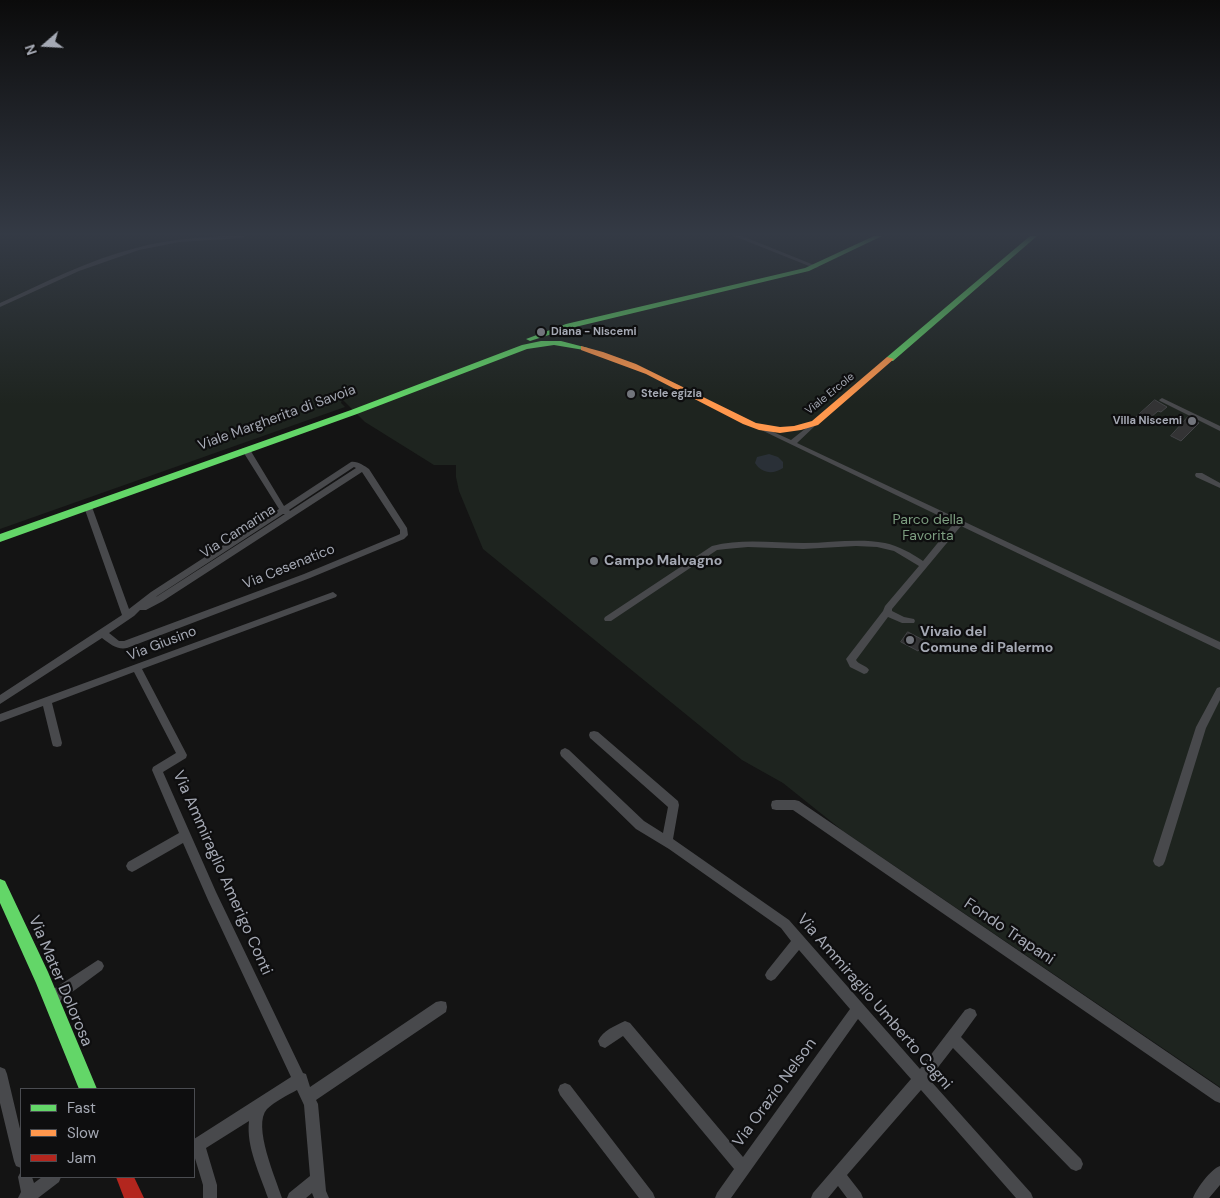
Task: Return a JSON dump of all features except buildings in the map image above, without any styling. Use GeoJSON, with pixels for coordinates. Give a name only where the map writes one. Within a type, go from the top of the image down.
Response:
{"type":"FeatureCollection","features":[{"type":"Feature","properties":{"kind":"street"},"geometry":{"type":"LineString","coordinates":[[0,305],[29,292]]}},
{"type":"Feature","properties":{"kind":"street","name":"Viale Margherita di Savoia"},"geometry":{"type":"LineString","coordinates":[[0,532],[350,408],[562,328],[712,292]]}},
{"type":"Feature","properties":{"kind":"street","name":"Viale Ercole"},"geometry":{"type":"LineString","coordinates":[[547,342],[568,343],[625,362],[756,426],[785,430],[800,429],[815,423],[969,292]]}},
{"type":"Feature","properties":{"kind":"street"},"geometry":{"type":"LineString","coordinates":[[562,328],[557,331],[556,337],[568,343]]}},
{"type":"Feature","properties":{"kind":"street","name":"Viale Margherita di Savoia"},"geometry":{"type":"LineString","coordinates":[[0,538],[529,346],[547,342]]}},
{"type":"Feature","properties":{"kind":"street"},"geometry":{"type":"LineString","coordinates":[[1162,400],[1220,428]]}},
{"type":"Feature","properties":{"kind":"street"},"geometry":{"type":"LineString","coordinates":[[792,444],[815,423]]}},
{"type":"Feature","properties":{"kind":"street"},"geometry":{"type":"LineString","coordinates":[[756,426],[1220,646]]}},
{"type":"Feature","properties":{"kind":"street"},"geometry":{"type":"LineString","coordinates":[[246,450],[286,513]]}},
{"type":"Feature","properties":{"kind":"street","name":"Via Camarina"},"geometry":{"type":"LineString","coordinates":[[0,700],[127,616],[160,599],[358,466]]}},
{"type":"Feature","properties":{"kind":"street","name":"Via Cesenatico"},"geometry":{"type":"LineString","coordinates":[[102,633],[117,644],[124,645],[306,576],[404,535],[404,530],[366,471],[358,466]]}},
{"type":"Feature","properties":{"kind":"street"},"geometry":{"type":"LineString","coordinates":[[1199,475],[1220,486]]}},
{"type":"Feature","properties":{"kind":"street"},"geometry":{"type":"LineString","coordinates":[[88,507],[127,616]]}},
{"type":"Feature","properties":{"kind":"street"},"geometry":{"type":"LineString","coordinates":[[864,670],[853,664],[851,659],[887,612],[894,599],[959,523]]}},
{"type":"Feature","properties":{"kind":"street"},"geometry":{"type":"LineString","coordinates":[[608,618],[715,548],[721,546],[733,544],[802,546],[876,544],[889,546],[924,565]]}},
{"type":"Feature","properties":{"kind":"street","name":"Via Giusino"},"geometry":{"type":"LineString","coordinates":[[0,718],[333,595]]}},
{"type":"Feature","properties":{"kind":"street"},"geometry":{"type":"LineString","coordinates":[[887,612],[902,620],[911,621]]}},
{"type":"Feature","properties":{"kind":"street","name":"Via Ammiraglio Amerigo Conti"},"geometry":{"type":"LineString","coordinates":[[137,668],[182,755],[158,770],[212,896],[310,1100],[319,1191],[322,1198]]}},
{"type":"Feature","properties":{"kind":"street"},"geometry":{"type":"LineString","coordinates":[[1159,861],[1201,727],[1220,691]]}},
{"type":"Feature","properties":{"kind":"street"},"geometry":{"type":"LineString","coordinates":[[47,702],[57,743]]}},
{"type":"Feature","properties":{"kind":"street"},"geometry":{"type":"LineString","coordinates":[[594,734],[674,805],[667,841]]}},
{"type":"Feature","properties":{"kind":"street","name":"Via Ammiraglio Umberto Cagni"},"geometry":{"type":"LineString","coordinates":[[564,753],[640,825],[667,841],[785,924],[858,1010],[1026,1198]]}},
{"type":"Feature","properties":{"kind":"street","name":"Fondo Trapani"},"geometry":{"type":"LineString","coordinates":[[776,805],[796,805],[1220,1096]]}},
{"type":"Feature","properties":{"kind":"street"},"geometry":{"type":"LineString","coordinates":[[132,866],[186,835]]}},
{"type":"Feature","properties":{"kind":"street","name":"Via Mater Dolorosa"},"geometry":{"type":"LineString","coordinates":[[0,886],[51,999],[88,1088]]}},
{"type":"Feature","properties":{"kind":"street"},"geometry":{"type":"LineString","coordinates":[[771,976],[799,941]]}},
{"type":"Feature","properties":{"kind":"street"},"geometry":{"type":"LineString","coordinates":[[51,999],[98,966]]}},
{"type":"Feature","properties":{"kind":"street"},"geometry":{"type":"LineString","coordinates":[[310,1100],[441,1007]]}},
{"type":"Feature","properties":{"kind":"street","name":"Via Orazio Nelson"},"geometry":{"type":"LineString","coordinates":[[722,1198],[858,1010]]}},
{"type":"Feature","properties":{"kind":"street"},"geometry":{"type":"LineString","coordinates":[[818,1198],[920,1080],[970,1015]]}},
{"type":"Feature","properties":{"kind":"street"},"geometry":{"type":"LineString","coordinates":[[606,1041],[614,1033],[625,1028],[743,1168]]}},
{"type":"Feature","properties":{"kind":"street"},"geometry":{"type":"LineString","coordinates":[[952,1037],[1076,1164]]}},
{"type":"Feature","properties":{"kind":"street"},"geometry":{"type":"LineString","coordinates":[[0,1074],[4,1102],[20,1158]]}},
{"type":"Feature","properties":{"kind":"street"},"geometry":{"type":"LineString","coordinates":[[210,1198],[210,1186],[198,1145],[301,1079]]}},
{"type":"Feature","properties":{"kind":"street"},"geometry":{"type":"LineString","coordinates":[[565,1090],[648,1198]]}},
{"type":"Feature","properties":{"kind":"street"},"geometry":{"type":"LineString","coordinates":[[262,1103],[255,1119],[258,1141],[275,1198]]}},
{"type":"Feature","properties":{"kind":"street"},"geometry":{"type":"LineString","coordinates":[[1201,1197],[1220,1172]]}},
{"type":"Feature","properties":{"kind":"street"},"geometry":{"type":"LineString","coordinates":[[838,1175],[856,1198]]}},
{"type":"Feature","properties":{"kind":"street"},"geometry":{"type":"LineString","coordinates":[[25,1178],[28,1197],[53,1178]]}},
{"type":"Feature","properties":{"kind":"street"},"geometry":{"type":"LineString","coordinates":[[125,1178],[134,1198]]}},
{"type":"Feature","properties":{"kind":"street"},"geometry":{"type":"LineString","coordinates":[[294,1198],[318,1179]]}},
{"type":"Feature","properties":{"kind":"green space","name":"Parco della Favorita"},"geometry":{"type":"Polygon","coordinates":[[[0,292],[1220,292],[1220,1087],[843,831],[783,783],[742,760],[483,549],[459,491],[456,465],[434,465],[365,422],[342,399],[341,403],[345,407],[0,529],[0,292]]]}},
{"type":"Feature","properties":{"kind":"shaded area"},"geometry":{"type":"Polygon","coordinates":[[[769,454],[778,457],[783,462],[783,468],[775,472],[760,469],[755,463],[757,457],[769,454]]]}},
{"type":"Feature","properties":{"kind":"traffic: fast"},"geometry":{"type":"LineString","coordinates":[[530,339],[569,326],[714,292]]}},
{"type":"Feature","properties":{"kind":"traffic: fast"},"geometry":{"type":"LineString","coordinates":[[890,359],[969,292]]}},
{"type":"Feature","properties":{"kind":"traffic: fast"},"geometry":{"type":"LineString","coordinates":[[0,538],[354,412],[525,347],[554,343],[584,348]]}},
{"type":"Feature","properties":{"kind":"traffic: fast"},"geometry":{"type":"LineString","coordinates":[[0,886],[42,978],[88,1088]]}},
{"type":"Feature","properties":{"kind":"traffic: slow"},"geometry":{"type":"LineString","coordinates":[[584,348],[617,359],[648,373],[746,422],[773,430],[801,428],[815,423],[890,359]]}},
{"type":"Feature","properties":{"kind":"traffic: jam"},"geometry":{"type":"LineString","coordinates":[[125,1178],[134,1198]]}},
{"type":"Feature","properties":{"kind":"place","name":"Diana - Niscemi"},"geometry":{"type":"Point","coordinates":[541,332]}},
{"type":"Feature","properties":{"kind":"place","name":"Stele egizia"},"geometry":{"type":"Point","coordinates":[631,394]}},
{"type":"Feature","properties":{"kind":"place","name":"Villa Niscemi"},"geometry":{"type":"Point","coordinates":[1192,421]}},
{"type":"Feature","properties":{"kind":"place","name":"Campo Malvagno"},"geometry":{"type":"Point","coordinates":[594,561]}},
{"type":"Feature","properties":{"kind":"place","name":"Vivaio del Comune di Palermo"},"geometry":{"type":"Point","coordinates":[910,640]}}]}
